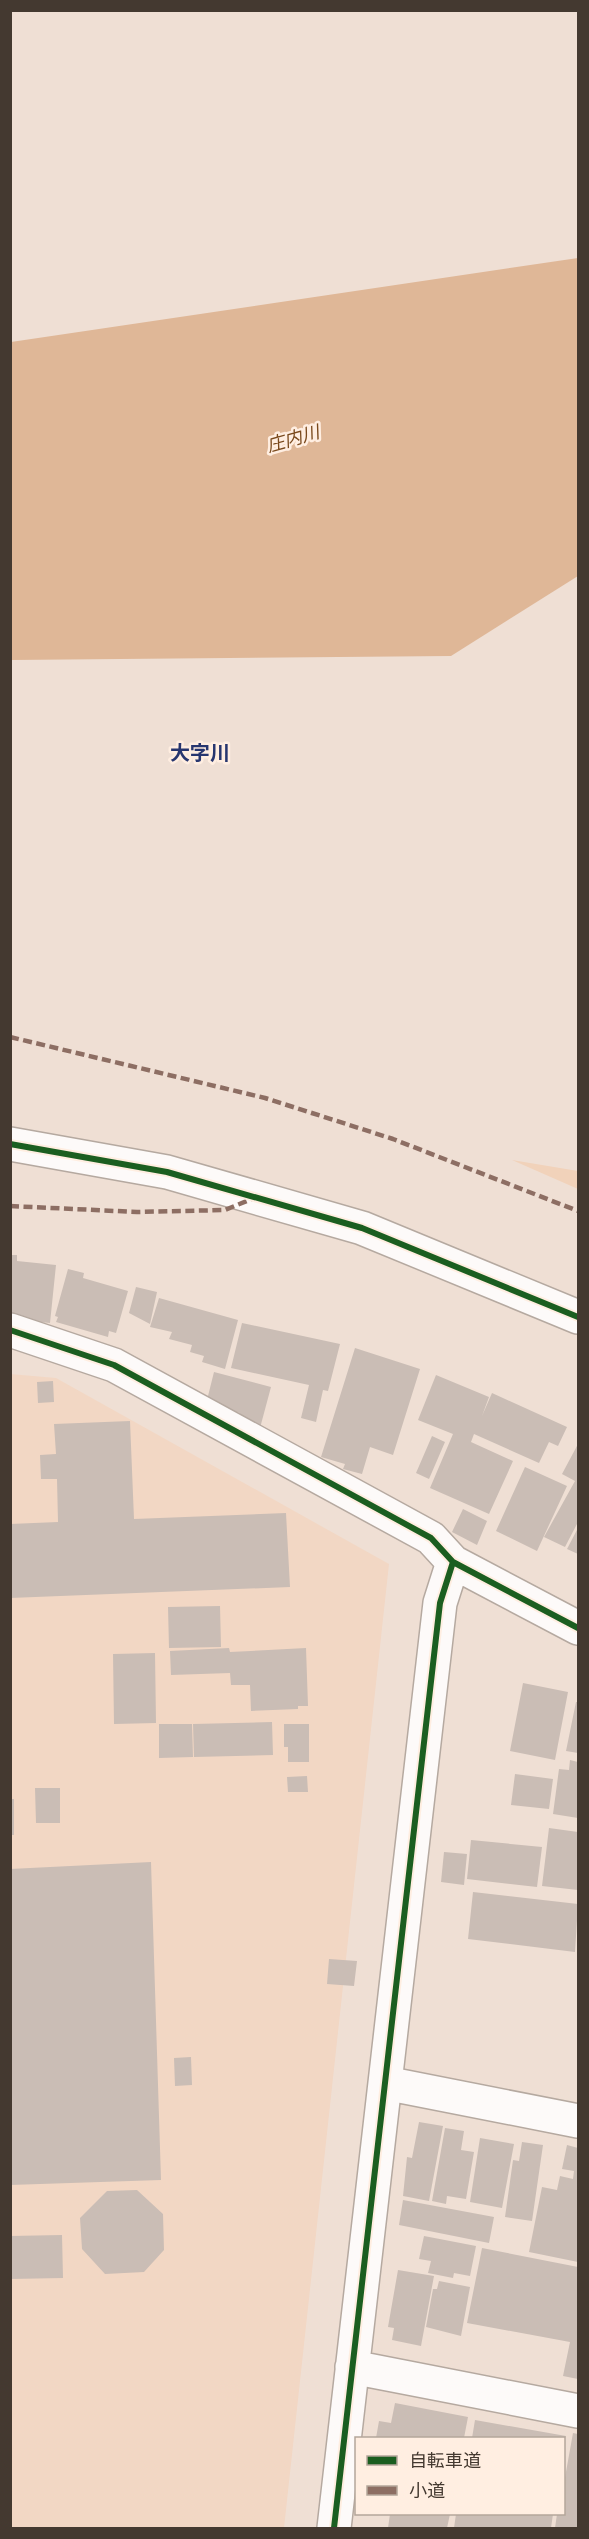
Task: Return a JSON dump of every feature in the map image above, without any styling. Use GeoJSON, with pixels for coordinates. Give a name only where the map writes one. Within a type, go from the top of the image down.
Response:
{"type":"FeatureCollection","features":[{"type":"Feature","properties":{"kind":"street"},"geometry":{"type":"LineString","coordinates":[[10,1144],[167,1172],[362,1228],[579,1317]]}},
{"type":"Feature","properties":{"kind":"street"},"geometry":{"type":"LineString","coordinates":[[10,1330],[114,1365],[431,1538],[453,1562],[579,1628]]}},
{"type":"Feature","properties":{"kind":"street"},"geometry":{"type":"LineString","coordinates":[[334,2529],[440,1603],[453,1562]]}},
{"type":"Feature","properties":{"kind":"street"},"geometry":{"type":"LineString","coordinates":[[385,2083],[579,2121]]}},
{"type":"Feature","properties":{"kind":"street"},"geometry":{"type":"LineString","coordinates":[[352,2367],[579,2411]]}},
{"type":"Feature","properties":{"kind":"shaded area"},"geometry":{"type":"Polygon","coordinates":[[[512,1160],[578,1171],[578,1189],[512,1160]]]}},
{"type":"Feature","properties":{"kind":"shaded area"},"geometry":{"type":"Polygon","coordinates":[[[10,1374],[56,1378],[389,1564],[284,2528],[11,2528],[10,1374]]]}},
{"type":"Feature","properties":{"kind":"water","name":"庄内川"},"geometry":{"type":"Polygon","coordinates":[[[578,258],[578,576],[451,656],[11,660],[11,342],[578,258]]]}},
{"type":"Feature","properties":{"kind":"building"},"geometry":{"type":"Polygon","coordinates":[[[10,1255],[17,1255],[17,1261],[56,1265],[50,1323],[10,1319],[10,1255]]]}},
{"type":"Feature","properties":{"kind":"building"},"geometry":{"type":"Polygon","coordinates":[[[68,1269],[84,1273],[83,1278],[128,1291],[116,1333],[109,1331],[108,1337],[56,1322],[58,1317],[55,1316],[68,1269]]]}},
{"type":"Feature","properties":{"kind":"building"},"geometry":{"type":"Polygon","coordinates":[[[136,1287],[157,1292],[150,1324],[129,1313],[136,1287]]]}},
{"type":"Feature","properties":{"kind":"building"},"geometry":{"type":"Polygon","coordinates":[[[159,1298],[238,1320],[225,1369],[202,1362],[204,1356],[190,1352],[192,1345],[169,1339],[172,1332],[150,1327],[159,1298]]]}},
{"type":"Feature","properties":{"kind":"building"},"geometry":{"type":"Polygon","coordinates":[[[242,1323],[340,1344],[328,1391],[323,1390],[316,1422],[301,1418],[309,1385],[231,1368],[242,1323]]]}},
{"type":"Feature","properties":{"kind":"building"},"geometry":{"type":"Polygon","coordinates":[[[355,1348],[420,1369],[393,1455],[370,1447],[362,1474],[343,1469],[345,1464],[321,1457],[355,1348]]]}},
{"type":"Feature","properties":{"kind":"building"},"geometry":{"type":"Polygon","coordinates":[[[214,1372],[271,1387],[260,1428],[238,1422],[240,1413],[206,1404],[214,1372]]]}},
{"type":"Feature","properties":{"kind":"building"},"geometry":{"type":"Polygon","coordinates":[[[436,1375],[489,1397],[482,1416],[492,1393],[567,1427],[558,1446],[549,1442],[539,1463],[474,1434],[471,1442],[513,1461],[489,1514],[430,1488],[453,1434],[418,1420],[436,1375]]]}},
{"type":"Feature","properties":{"kind":"building"},"geometry":{"type":"Polygon","coordinates":[[[53,1381],[54,1402],[38,1403],[37,1382],[53,1381]]]}},
{"type":"Feature","properties":{"kind":"building"},"geometry":{"type":"Polygon","coordinates":[[[130,1421],[134,1519],[286,1513],[290,1587],[10,1598],[10,1524],[58,1522],[57,1479],[41,1479],[40,1455],[56,1454],[54,1424],[130,1421]]]}},
{"type":"Feature","properties":{"kind":"building"},"geometry":{"type":"Polygon","coordinates":[[[432,1436],[445,1442],[429,1479],[416,1473],[432,1436]]]}},
{"type":"Feature","properties":{"kind":"building"},"geometry":{"type":"Polygon","coordinates":[[[578,1444],[578,1522],[565,1547],[544,1537],[575,1481],[562,1474],[578,1444]]]}},
{"type":"Feature","properties":{"kind":"building"},"geometry":{"type":"Polygon","coordinates":[[[525,1467],[567,1486],[537,1551],[496,1531],[525,1467]]]}},
{"type":"Feature","properties":{"kind":"building"},"geometry":{"type":"Polygon","coordinates":[[[463,1509],[487,1521],[477,1545],[452,1532],[463,1509]]]}},
{"type":"Feature","properties":{"kind":"building"},"geometry":{"type":"Polygon","coordinates":[[[578,1528],[578,1554],[567,1549],[578,1528]]]}},
{"type":"Feature","properties":{"kind":"building"},"geometry":{"type":"Polygon","coordinates":[[[220,1606],[221,1647],[169,1648],[168,1607],[220,1606]]]}},
{"type":"Feature","properties":{"kind":"building"},"geometry":{"type":"Polygon","coordinates":[[[229,1648],[230,1652],[306,1648],[308,1706],[298,1706],[298,1709],[251,1711],[250,1685],[231,1685],[230,1673],[171,1675],[170,1651],[229,1648]]]}},
{"type":"Feature","properties":{"kind":"building"},"geometry":{"type":"Polygon","coordinates":[[[155,1653],[156,1723],[114,1724],[113,1654],[155,1653]]]}},
{"type":"Feature","properties":{"kind":"building"},"geometry":{"type":"Polygon","coordinates":[[[523,1683],[568,1692],[555,1760],[510,1751],[523,1683]]]}},
{"type":"Feature","properties":{"kind":"building"},"geometry":{"type":"Polygon","coordinates":[[[576,1702],[578,1702],[578,1753],[566,1751],[576,1702]]]}},
{"type":"Feature","properties":{"kind":"building"},"geometry":{"type":"Polygon","coordinates":[[[272,1722],[273,1755],[194,1757],[193,1724],[272,1722]]]}},
{"type":"Feature","properties":{"kind":"building"},"geometry":{"type":"Polygon","coordinates":[[[159,1724],[192,1724],[193,1757],[159,1758],[159,1724]]]}},
{"type":"Feature","properties":{"kind":"building"},"geometry":{"type":"Polygon","coordinates":[[[284,1724],[309,1724],[309,1762],[288,1762],[288,1747],[284,1747],[284,1724]]]}},
{"type":"Feature","properties":{"kind":"building"},"geometry":{"type":"Polygon","coordinates":[[[570,1760],[578,1762],[578,1818],[553,1814],[559,1769],[569,1770],[570,1760]]]}},
{"type":"Feature","properties":{"kind":"building"},"geometry":{"type":"Polygon","coordinates":[[[515,1774],[553,1779],[549,1809],[511,1805],[515,1774]]]}},
{"type":"Feature","properties":{"kind":"building"},"geometry":{"type":"Polygon","coordinates":[[[307,1776],[308,1792],[288,1792],[287,1777],[307,1776]]]}},
{"type":"Feature","properties":{"kind":"building"},"geometry":{"type":"Polygon","coordinates":[[[35,1788],[60,1788],[60,1823],[36,1823],[35,1788]]]}},
{"type":"Feature","properties":{"kind":"building"},"geometry":{"type":"Polygon","coordinates":[[[10,1799],[14,1799],[14,1835],[10,1835],[10,1799]]]}},
{"type":"Feature","properties":{"kind":"building"},"geometry":{"type":"Polygon","coordinates":[[[549,1828],[578,1832],[578,1890],[542,1886],[549,1828]]]}},
{"type":"Feature","properties":{"kind":"building"},"geometry":{"type":"Polygon","coordinates":[[[471,1840],[542,1847],[537,1887],[467,1879],[471,1840]]]}},
{"type":"Feature","properties":{"kind":"building"},"geometry":{"type":"Polygon","coordinates":[[[444,1852],[467,1854],[464,1885],[441,1882],[444,1852]]]}},
{"type":"Feature","properties":{"kind":"building"},"geometry":{"type":"Polygon","coordinates":[[[151,1862],[161,2180],[10,2185],[10,1869],[151,1862]]]}},
{"type":"Feature","properties":{"kind":"building"},"geometry":{"type":"Polygon","coordinates":[[[473,1892],[578,1904],[575,1952],[468,1939],[473,1892]]]}},
{"type":"Feature","properties":{"kind":"building"},"geometry":{"type":"Polygon","coordinates":[[[329,1959],[357,1961],[354,1986],[327,1984],[329,1959]]]}},
{"type":"Feature","properties":{"kind":"building"},"geometry":{"type":"Polygon","coordinates":[[[191,2057],[192,2085],[175,2086],[174,2058],[191,2057]]]}},
{"type":"Feature","properties":{"kind":"building"},"geometry":{"type":"Polygon","coordinates":[[[419,2122],[443,2126],[429,2201],[403,2196],[407,2157],[412,2158],[419,2122]]]}},
{"type":"Feature","properties":{"kind":"building"},"geometry":{"type":"Polygon","coordinates":[[[445,2128],[464,2131],[461,2150],[474,2152],[466,2199],[447,2196],[446,2204],[432,2201],[445,2128]]]}},
{"type":"Feature","properties":{"kind":"building"},"geometry":{"type":"Polygon","coordinates":[[[480,2138],[514,2144],[502,2208],[470,2202],[480,2138]]]}},
{"type":"Feature","properties":{"kind":"building"},"geometry":{"type":"Polygon","coordinates":[[[522,2142],[543,2145],[532,2221],[505,2217],[513,2160],[519,2161],[522,2142]]]}},
{"type":"Feature","properties":{"kind":"building"},"geometry":{"type":"Polygon","coordinates":[[[567,2145],[578,2148],[578,2262],[529,2252],[542,2187],[557,2190],[560,2176],[573,2179],[574,2171],[562,2169],[567,2145]]]}},
{"type":"Feature","properties":{"kind":"building"},"geometry":{"type":"Polygon","coordinates":[[[137,2190],[163,2214],[164,2250],[144,2272],[105,2274],[82,2249],[80,2218],[107,2191],[137,2190]]]}},
{"type":"Feature","properties":{"kind":"building"},"geometry":{"type":"Polygon","coordinates":[[[403,2200],[494,2217],[489,2243],[399,2225],[403,2200]]]}},
{"type":"Feature","properties":{"kind":"building"},"geometry":{"type":"Polygon","coordinates":[[[62,2235],[63,2278],[10,2279],[10,2236],[62,2235]]]}},
{"type":"Feature","properties":{"kind":"building"},"geometry":{"type":"Polygon","coordinates":[[[424,2236],[476,2246],[470,2276],[454,2273],[453,2278],[428,2273],[431,2261],[419,2259],[424,2236]]]}},
{"type":"Feature","properties":{"kind":"building"},"geometry":{"type":"Polygon","coordinates":[[[482,2248],[578,2267],[578,2379],[563,2376],[570,2342],[467,2323],[482,2248]]]}},
{"type":"Feature","properties":{"kind":"building"},"geometry":{"type":"Polygon","coordinates":[[[398,2270],[434,2276],[421,2346],[392,2340],[394,2328],[388,2327],[398,2270]]]}},
{"type":"Feature","properties":{"kind":"building"},"geometry":{"type":"Polygon","coordinates":[[[439,2281],[470,2287],[461,2336],[426,2327],[433,2289],[437,2289],[439,2281]]]}},
{"type":"Feature","properties":{"kind":"building"},"geometry":{"type":"Polygon","coordinates":[[[395,2403],[468,2417],[464,2437],[376,2437],[379,2421],[391,2423],[395,2403]]]}},
{"type":"Feature","properties":{"kind":"building"},"geometry":{"type":"Polygon","coordinates":[[[475,2420],[566,2436],[565,2438],[472,2437],[475,2420]]]}},
{"type":"Feature","properties":{"kind":"building"},"geometry":{"type":"Polygon","coordinates":[[[573,2433],[578,2434],[578,2528],[555,2528],[557,2515],[565,2515],[565,2477],[573,2433]]]}},
{"type":"Feature","properties":{"kind":"building"},"geometry":{"type":"Polygon","coordinates":[[[390,2515],[450,2515],[447,2528],[388,2528],[390,2515]]]}},
{"type":"Feature","properties":{"kind":"building"},"geometry":{"type":"Polygon","coordinates":[[[456,2515],[553,2515],[551,2528],[454,2528],[456,2515]]]}},
{"type":"Feature","properties":{"kind":"marked path"},"geometry":{"type":"LineString","coordinates":[[10,1037],[265,1098],[393,1139],[578,1211]]}},
{"type":"Feature","properties":{"kind":"marked path"},"geometry":{"type":"LineString","coordinates":[[10,1206],[137,1212],[225,1210],[254,1198]]}},
{"type":"Feature","properties":{"kind":"cycle path"},"geometry":{"type":"LineString","coordinates":[[10,1144],[167,1172],[362,1228],[578,1317]]}},
{"type":"Feature","properties":{"kind":"cycle path"},"geometry":{"type":"LineString","coordinates":[[10,1330],[114,1365],[431,1538],[453,1562],[578,1628]]}},
{"type":"Feature","properties":{"kind":"cycle path"},"geometry":{"type":"LineString","coordinates":[[334,2528],[440,1603],[453,1562]]}},
{"type":"Feature","properties":{"kind":"district","name":"大字川"},"geometry":{"type":"Point","coordinates":[200,753]}}]}
